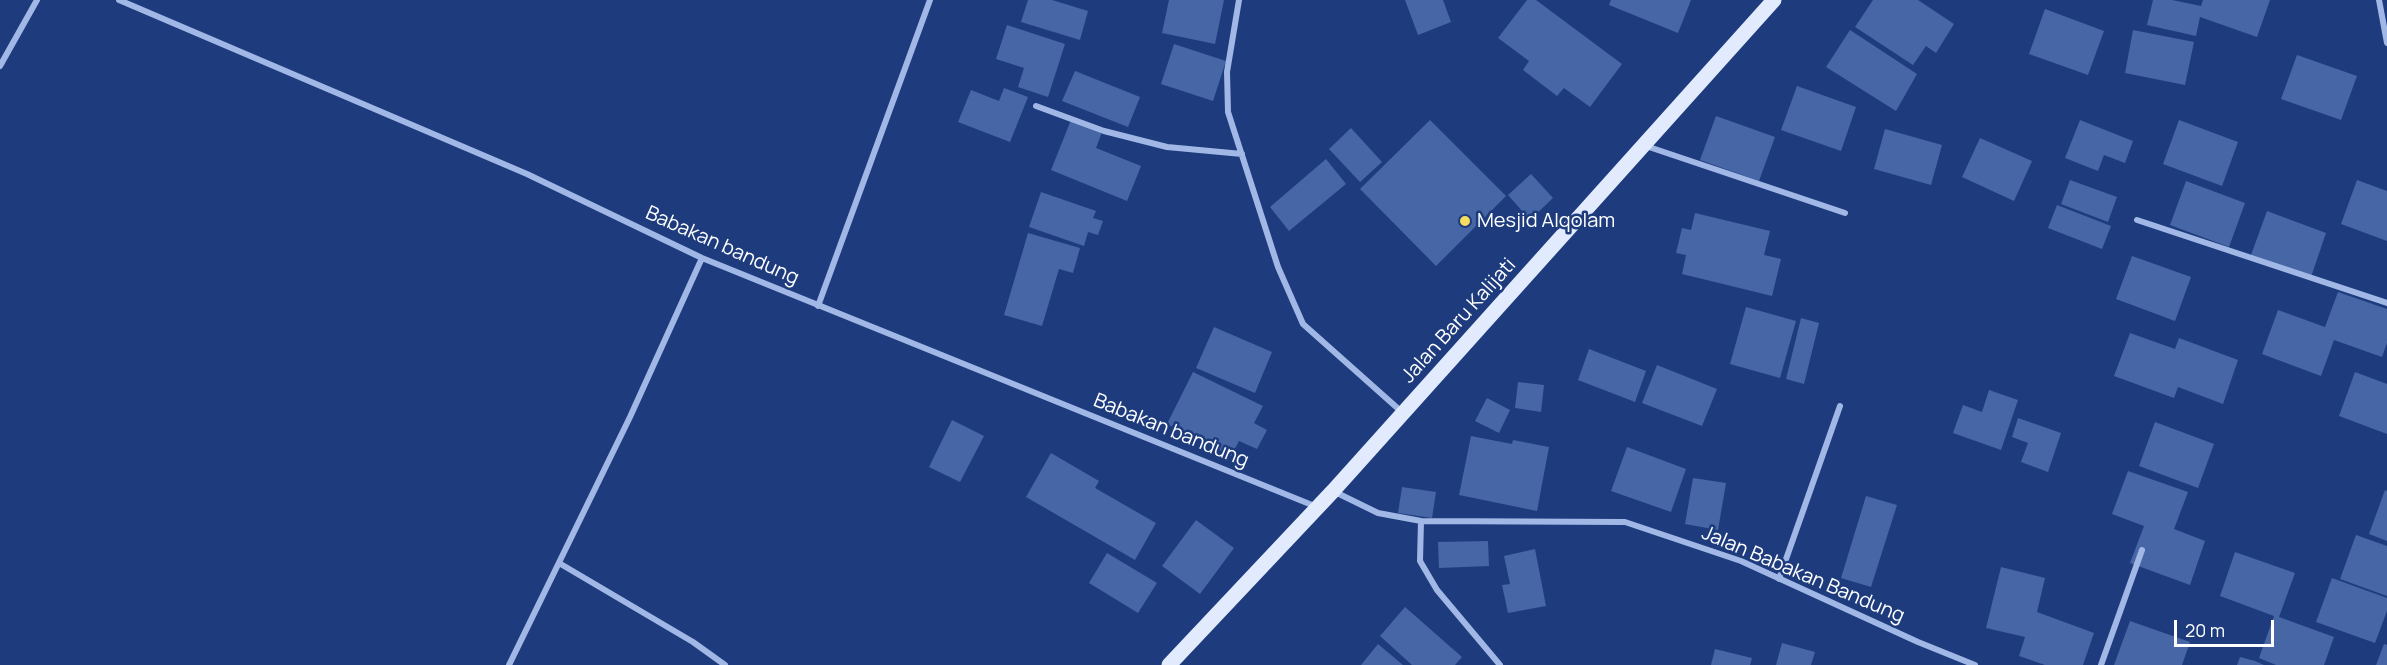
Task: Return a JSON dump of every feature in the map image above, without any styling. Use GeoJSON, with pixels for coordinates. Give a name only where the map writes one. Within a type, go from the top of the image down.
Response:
{"type":"FeatureCollection","features":[{"type":"Feature","properties":{"kind":"main road","name":"Jalan Baru Kalijati"},"geometry":{"type":"LineString","coordinates":[[1169,665],[1333,491],[1646,146],[1774,0]]}},
{"type":"Feature","properties":{"kind":"street"},"geometry":{"type":"LineString","coordinates":[[0,66],[37,0]]}},
{"type":"Feature","properties":{"kind":"street","name":"Babakan bandung"},"geometry":{"type":"LineString","coordinates":[[119,0],[527,174],[702,258],[1318,507]]}},
{"type":"Feature","properties":{"kind":"street"},"geometry":{"type":"LineString","coordinates":[[818,306],[930,0]]}},
{"type":"Feature","properties":{"kind":"street"},"geometry":{"type":"LineString","coordinates":[[1239,0],[1227,72],[1228,112],[1278,267],[1303,324],[1403,413]]}},
{"type":"Feature","properties":{"kind":"street"},"geometry":{"type":"LineString","coordinates":[[2379,0],[2387,43]]}},
{"type":"Feature","properties":{"kind":"street"},"geometry":{"type":"LineString","coordinates":[[1036,106],[1104,131],[1167,147],[1242,154]]}},
{"type":"Feature","properties":{"kind":"street"},"geometry":{"type":"LineString","coordinates":[[1646,146],[1845,213]]}},
{"type":"Feature","properties":{"kind":"street"},"geometry":{"type":"LineString","coordinates":[[2138,220],[2387,303]]}},
{"type":"Feature","properties":{"kind":"street"},"geometry":{"type":"LineString","coordinates":[[509,665],[630,417],[702,258]]}},
{"type":"Feature","properties":{"kind":"street"},"geometry":{"type":"LineString","coordinates":[[1779,579],[1840,406]]}},
{"type":"Feature","properties":{"kind":"street","name":"Jalan Babakan Bandung"},"geometry":{"type":"LineString","coordinates":[[1333,491],[1378,513],[1421,521],[1625,522],[1741,561],[1918,642],[1975,665]]}},
{"type":"Feature","properties":{"kind":"street"},"geometry":{"type":"LineString","coordinates":[[1421,521],[1419,561],[1437,590],[1500,665]]}},
{"type":"Feature","properties":{"kind":"street"},"geometry":{"type":"LineString","coordinates":[[2101,665],[2142,550]]}},
{"type":"Feature","properties":{"kind":"street"},"geometry":{"type":"LineString","coordinates":[[559,563],[693,642],[725,665]]}},
{"type":"Feature","properties":{"kind":"building"},"geometry":{"type":"Polygon","coordinates":[[[1028,0],[1052,0],[1088,11],[1080,40],[1021,22],[1028,0]]]}},
{"type":"Feature","properties":{"kind":"building"},"geometry":{"type":"Polygon","coordinates":[[[1169,0],[1224,0],[1215,44],[1162,33],[1169,0]]]}},
{"type":"Feature","properties":{"kind":"building"},"geometry":{"type":"Polygon","coordinates":[[[1405,0],[1443,0],[1451,22],[1418,35],[1405,0]]]}},
{"type":"Feature","properties":{"kind":"building"},"geometry":{"type":"Polygon","coordinates":[[[1527,0],[1536,0],[1622,64],[1590,107],[1564,88],[1557,96],[1523,70],[1529,61],[1498,38],[1527,0]]]}},
{"type":"Feature","properties":{"kind":"building"},"geometry":{"type":"Polygon","coordinates":[[[1611,0],[1691,0],[1678,33],[1609,5],[1611,0]]]}},
{"type":"Feature","properties":{"kind":"building"},"geometry":{"type":"Polygon","coordinates":[[[1873,0],[1918,0],[1954,24],[1936,53],[1926,46],[1913,65],[1855,27],[1873,0]]]}},
{"type":"Feature","properties":{"kind":"building"},"geometry":{"type":"Polygon","coordinates":[[[2153,0],[2172,0],[2201,6],[2203,0],[2270,0],[2257,37],[2200,17],[2196,36],[2147,25],[2153,0]]]}},
{"type":"Feature","properties":{"kind":"building"},"geometry":{"type":"Polygon","coordinates":[[[2045,9],[2104,31],[2088,75],[2029,54],[2045,9]]]}},
{"type":"Feature","properties":{"kind":"building"},"geometry":{"type":"Polygon","coordinates":[[[1007,25],[1065,44],[1048,97],[1018,87],[1024,68],[996,59],[1007,25]]]}},
{"type":"Feature","properties":{"kind":"building"},"geometry":{"type":"Polygon","coordinates":[[[1850,30],[1917,74],[1896,111],[1826,67],[1850,30]]]}},
{"type":"Feature","properties":{"kind":"building"},"geometry":{"type":"Polygon","coordinates":[[[2133,30],[2194,42],[2185,85],[2125,73],[2133,30]]]}},
{"type":"Feature","properties":{"kind":"building"},"geometry":{"type":"Polygon","coordinates":[[[1174,44],[1226,61],[1213,101],[1161,84],[1174,44]]]}},
{"type":"Feature","properties":{"kind":"building"},"geometry":{"type":"Polygon","coordinates":[[[2297,55],[2357,76],[2341,120],[2281,99],[2297,55]]]}},
{"type":"Feature","properties":{"kind":"building"},"geometry":{"type":"Polygon","coordinates":[[[1075,71],[1140,97],[1128,127],[1062,101],[1075,71]]]}},
{"type":"Feature","properties":{"kind":"building"},"geometry":{"type":"Polygon","coordinates":[[[1797,86],[1856,107],[1841,151],[1781,130],[1797,86]]]}},
{"type":"Feature","properties":{"kind":"building"},"geometry":{"type":"Polygon","coordinates":[[[1004,88],[1028,97],[1010,142],[958,122],[971,90],[999,101],[1004,88]]]}},
{"type":"Feature","properties":{"kind":"building"},"geometry":{"type":"Polygon","coordinates":[[[1716,116],[1775,137],[1759,181],[1700,160],[1716,116]]]}},
{"type":"Feature","properties":{"kind":"building"},"geometry":{"type":"Polygon","coordinates":[[[1071,120],[1102,132],[1096,148],[1141,166],[1127,201],[1051,170],[1071,120]]]}},
{"type":"Feature","properties":{"kind":"building"},"geometry":{"type":"Polygon","coordinates":[[[1430,120],[1506,196],[1436,266],[1360,189],[1430,120]]]}},
{"type":"Feature","properties":{"kind":"building"},"geometry":{"type":"Polygon","coordinates":[[[2080,120],[2133,141],[2125,163],[2104,155],[2098,171],[2065,158],[2080,120]]]}},
{"type":"Feature","properties":{"kind":"building"},"geometry":{"type":"Polygon","coordinates":[[[2179,120],[2238,142],[2222,186],[2163,164],[2179,120]]]}},
{"type":"Feature","properties":{"kind":"building"},"geometry":{"type":"Polygon","coordinates":[[[1351,128],[1382,162],[1360,182],[1329,149],[1351,128]]]}},
{"type":"Feature","properties":{"kind":"building"},"geometry":{"type":"Polygon","coordinates":[[[1885,129],[1942,145],[1931,185],[1874,169],[1885,129]]]}},
{"type":"Feature","properties":{"kind":"building"},"geometry":{"type":"Polygon","coordinates":[[[1980,138],[2032,161],[2014,201],[1962,177],[1980,138]]]}},
{"type":"Feature","properties":{"kind":"building"},"geometry":{"type":"Polygon","coordinates":[[[1326,159],[1346,184],[1289,231],[1270,207],[1326,159]]]}},
{"type":"Feature","properties":{"kind":"building"},"geometry":{"type":"Polygon","coordinates":[[[1531,174],[1553,198],[1530,220],[1508,195],[1531,174]]]}},
{"type":"Feature","properties":{"kind":"building"},"geometry":{"type":"Polygon","coordinates":[[[2070,180],[2117,197],[2108,222],[2061,204],[2070,180]]]}},
{"type":"Feature","properties":{"kind":"building"},"geometry":{"type":"Polygon","coordinates":[[[2357,180],[2387,191],[2387,241],[2341,224],[2357,180]]]}},
{"type":"Feature","properties":{"kind":"building"},"geometry":{"type":"Polygon","coordinates":[[[2186,181],[2245,203],[2229,247],[2170,225],[2186,181]]]}},
{"type":"Feature","properties":{"kind":"building"},"geometry":{"type":"Polygon","coordinates":[[[1041,192],[1096,211],[1093,218],[1103,221],[1098,235],[1088,232],[1084,246],[1029,227],[1041,192]]]}},
{"type":"Feature","properties":{"kind":"building"},"geometry":{"type":"Polygon","coordinates":[[[2057,205],[2111,226],[2102,249],[2048,228],[2057,205]]]}},
{"type":"Feature","properties":{"kind":"building"},"geometry":{"type":"Polygon","coordinates":[[[2267,211],[2326,233],[2311,277],[2251,255],[2267,211]]]}},
{"type":"Feature","properties":{"kind":"building"},"geometry":{"type":"Polygon","coordinates":[[[1695,213],[1770,231],[1764,255],[1781,259],[1772,296],[1682,274],[1686,255],[1676,253],[1682,228],[1691,230],[1695,213]]]}},
{"type":"Feature","properties":{"kind":"building"},"geometry":{"type":"Polygon","coordinates":[[[1028,233],[1080,248],[1073,273],[1059,269],[1042,326],[1004,315],[1028,233]]]}},
{"type":"Feature","properties":{"kind":"building"},"geometry":{"type":"Polygon","coordinates":[[[2132,256],[2191,277],[2175,321],[2116,299],[2132,256]]]}},
{"type":"Feature","properties":{"kind":"building"},"geometry":{"type":"Polygon","coordinates":[[[2338,292],[2387,309],[2387,343],[2382,357],[2334,340],[2321,376],[2262,354],[2278,310],[2325,327],[2338,292]]]}},
{"type":"Feature","properties":{"kind":"building"},"geometry":{"type":"Polygon","coordinates":[[[1746,307],[1796,321],[1780,378],[1730,364],[1746,307]]]}},
{"type":"Feature","properties":{"kind":"building"},"geometry":{"type":"Polygon","coordinates":[[[1801,318],[1819,323],[1804,384],[1786,379],[1801,318]]]}},
{"type":"Feature","properties":{"kind":"building"},"geometry":{"type":"Polygon","coordinates":[[[1214,327],[1272,352],[1255,393],[1196,368],[1214,327]]]}},
{"type":"Feature","properties":{"kind":"building"},"geometry":{"type":"Polygon","coordinates":[[[2130,333],[2175,349],[2179,338],[2238,360],[2223,404],[2178,387],[2174,398],[2114,376],[2130,333]]]}},
{"type":"Feature","properties":{"kind":"building"},"geometry":{"type":"Polygon","coordinates":[[[1589,349],[1646,371],[1635,402],[1578,380],[1589,349]]]}},
{"type":"Feature","properties":{"kind":"building"},"geometry":{"type":"Polygon","coordinates":[[[1657,365],[1717,389],[1702,426],[1642,403],[1657,365]]]}},
{"type":"Feature","properties":{"kind":"building"},"geometry":{"type":"Polygon","coordinates":[[[1193,372],[1263,406],[1254,423],[1267,430],[1257,449],[1239,441],[1231,456],[1167,424],[1193,372]]]}},
{"type":"Feature","properties":{"kind":"building"},"geometry":{"type":"Polygon","coordinates":[[[2355,372],[2387,384],[2387,434],[2339,416],[2355,372]]]}},
{"type":"Feature","properties":{"kind":"building"},"geometry":{"type":"Polygon","coordinates":[[[1518,382],[1544,385],[1541,412],[1515,408],[1518,382]]]}},
{"type":"Feature","properties":{"kind":"building"},"geometry":{"type":"Polygon","coordinates":[[[1989,390],[2018,400],[2001,450],[1953,433],[1963,405],[1982,412],[1989,390]]]}},
{"type":"Feature","properties":{"kind":"building"},"geometry":{"type":"Polygon","coordinates":[[[1487,398],[1510,410],[1499,433],[1475,421],[1487,398]]]}},
{"type":"Feature","properties":{"kind":"building"},"geometry":{"type":"Polygon","coordinates":[[[2018,418],[2061,433],[2048,472],[2021,462],[2028,443],[2012,437],[2018,418]]]}},
{"type":"Feature","properties":{"kind":"building"},"geometry":{"type":"Polygon","coordinates":[[[952,420],[984,436],[960,482],[929,467],[952,420]]]}},
{"type":"Feature","properties":{"kind":"building"},"geometry":{"type":"Polygon","coordinates":[[[2155,422],[2214,444],[2198,488],[2139,466],[2155,422]]]}},
{"type":"Feature","properties":{"kind":"building"},"geometry":{"type":"Polygon","coordinates":[[[1471,436],[1512,444],[1513,440],[1549,447],[1537,511],[1459,495],[1471,436]]]}},
{"type":"Feature","properties":{"kind":"building"},"geometry":{"type":"Polygon","coordinates":[[[1627,447],[1686,469],[1671,512],[1611,491],[1627,447]]]}},
{"type":"Feature","properties":{"kind":"building"},"geometry":{"type":"Polygon","coordinates":[[[1051,453],[1099,481],[1095,488],[1156,523],[1135,560],[1026,497],[1051,453]]]}},
{"type":"Feature","properties":{"kind":"building"},"geometry":{"type":"Polygon","coordinates":[[[2128,471],[2188,492],[2174,529],[2205,541],[2190,585],[2130,563],[2144,526],[2112,514],[2128,471]]]}},
{"type":"Feature","properties":{"kind":"building"},"geometry":{"type":"Polygon","coordinates":[[[1693,478],[1726,483],[1718,530],[1685,524],[1693,478]]]}},
{"type":"Feature","properties":{"kind":"building"},"geometry":{"type":"Polygon","coordinates":[[[1402,487],[1436,492],[1432,518],[1398,513],[1402,487]]]}},
{"type":"Feature","properties":{"kind":"building"},"geometry":{"type":"Polygon","coordinates":[[[2385,490],[2387,491],[2387,541],[2369,534],[2385,490]]]}},
{"type":"Feature","properties":{"kind":"building"},"geometry":{"type":"Polygon","coordinates":[[[1866,496],[1897,505],[1871,587],[1841,578],[1866,496]]]}},
{"type":"Feature","properties":{"kind":"building"},"geometry":{"type":"Polygon","coordinates":[[[1196,520],[1234,548],[1200,594],[1162,566],[1196,520]]]}},
{"type":"Feature","properties":{"kind":"building"},"geometry":{"type":"Polygon","coordinates":[[[2356,535],[2387,546],[2387,596],[2340,579],[2356,535]]]}},
{"type":"Feature","properties":{"kind":"building"},"geometry":{"type":"Polygon","coordinates":[[[1488,541],[1489,566],[1439,568],[1438,542],[1488,541]]]}},
{"type":"Feature","properties":{"kind":"building"},"geometry":{"type":"Polygon","coordinates":[[[1535,549],[1546,606],[1508,613],[1502,585],[1510,584],[1504,556],[1535,549]]]}},
{"type":"Feature","properties":{"kind":"building"},"geometry":{"type":"Polygon","coordinates":[[[2235,552],[2295,573],[2279,617],[2334,637],[2324,665],[2276,665],[2259,658],[2274,616],[2220,596],[2235,552]]]}},
{"type":"Feature","properties":{"kind":"building"},"geometry":{"type":"Polygon","coordinates":[[[1107,553],[1157,583],[1138,613],[1089,583],[1107,553]]]}},
{"type":"Feature","properties":{"kind":"building"},"geometry":{"type":"Polygon","coordinates":[[[2001,567],[2045,578],[2037,612],[2094,633],[2083,665],[2045,665],[2019,656],[2025,637],[1986,628],[2001,567]]]}},
{"type":"Feature","properties":{"kind":"building"},"geometry":{"type":"Polygon","coordinates":[[[2332,578],[2387,598],[2387,611],[2375,643],[2316,622],[2332,578]]]}},
{"type":"Feature","properties":{"kind":"building"},"geometry":{"type":"Polygon","coordinates":[[[1405,607],[1462,657],[1455,665],[1412,665],[1380,636],[1405,607]]]}},
{"type":"Feature","properties":{"kind":"building"},"geometry":{"type":"Polygon","coordinates":[[[2130,621],[2190,642],[2182,665],[2114,665],[2130,621]]]}},
{"type":"Feature","properties":{"kind":"building"},"geometry":{"type":"Polygon","coordinates":[[[1782,643],[1815,652],[1811,665],[1776,665],[1782,643]]]}},
{"type":"Feature","properties":{"kind":"building"},"geometry":{"type":"Polygon","coordinates":[[[1378,644],[1403,665],[1361,665],[1378,644]]]}},
{"type":"Feature","properties":{"kind":"building"},"geometry":{"type":"Polygon","coordinates":[[[2384,644],[2387,645],[2387,665],[2376,665],[2384,644]]]}},
{"type":"Feature","properties":{"kind":"building"},"geometry":{"type":"Polygon","coordinates":[[[1715,649],[1752,658],[1750,665],[1711,665],[1715,649]]]}},
{"type":"Feature","properties":{"kind":"building"},"geometry":{"type":"Polygon","coordinates":[[[2240,657],[2255,661],[2264,665],[2237,665],[2240,657]]]}},
{"type":"Feature","properties":{"kind":"place","name":"Mesjid Alqolam"},"geometry":{"type":"Point","coordinates":[1465,221]}}]}
